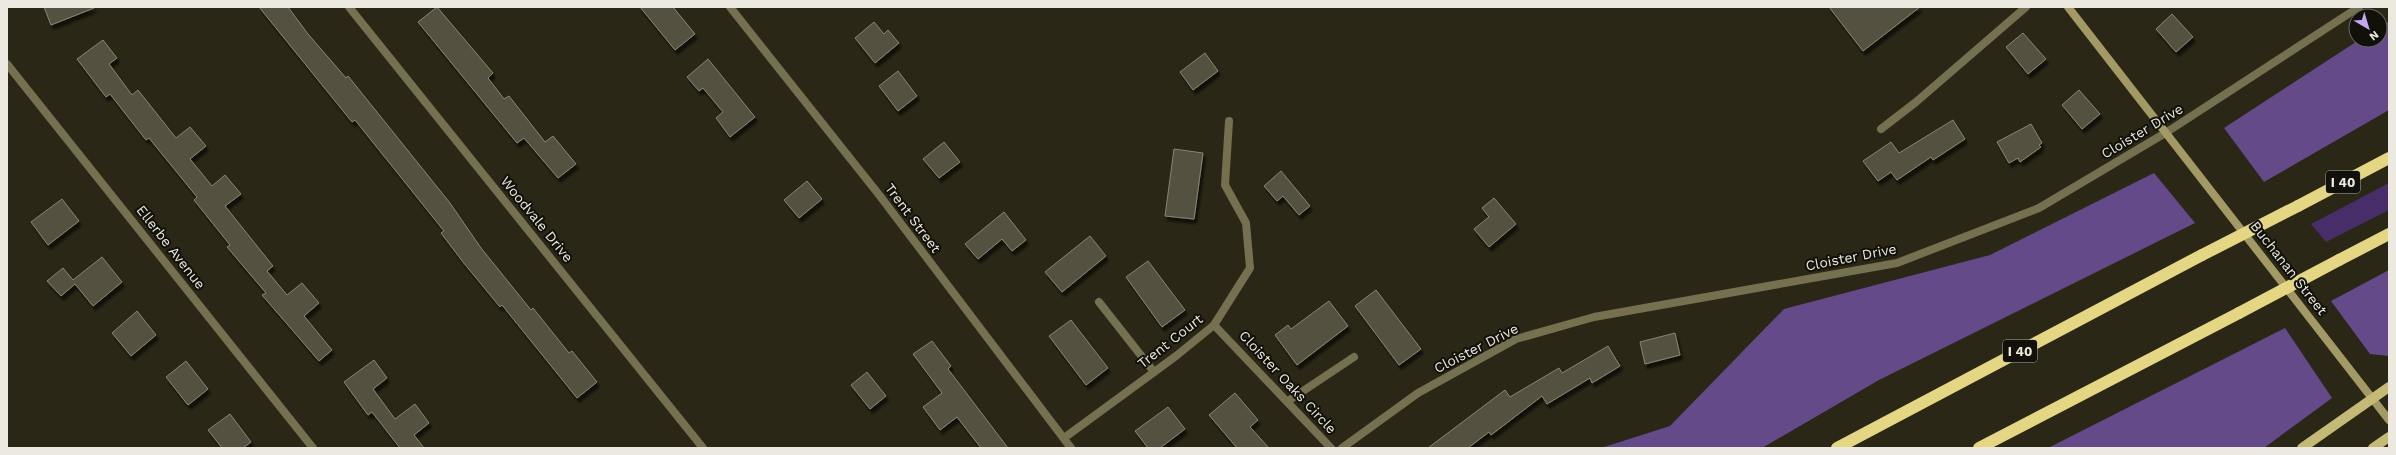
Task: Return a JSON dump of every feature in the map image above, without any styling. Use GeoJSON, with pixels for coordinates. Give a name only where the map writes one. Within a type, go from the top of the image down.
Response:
{"type":"FeatureCollection","features":[{"type":"Feature","properties":{"kind":"highway","name":"I 40"},"geometry":{"type":"LineString","coordinates":[[1837,448],[2389,158]]}},
{"type":"Feature","properties":{"kind":"highway"},"geometry":{"type":"LineString","coordinates":[[1979,448],[2389,234]]}},
{"type":"Feature","properties":{"kind":"main road"},"geometry":{"type":"LineString","coordinates":[[2302,448],[2389,387]]}},
{"type":"Feature","properties":{"kind":"main road"},"geometry":{"type":"LineString","coordinates":[[2373,448],[2389,437]]}},
{"type":"Feature","properties":{"kind":"street","name":"Woodvale Drive"},"geometry":{"type":"LineString","coordinates":[[349,7],[703,448]]}},
{"type":"Feature","properties":{"kind":"street","name":"Trent Street"},"geometry":{"type":"LineString","coordinates":[[730,7],[880,196],[1071,448]]}},
{"type":"Feature","properties":{"kind":"street"},"geometry":{"type":"LineString","coordinates":[[1881,129],[1916,102],[2026,7]]}},
{"type":"Feature","properties":{"kind":"street","name":"Buchanan Street"},"geometry":{"type":"LineString","coordinates":[[2068,7],[2168,132],[2373,397],[2389,420]]}},
{"type":"Feature","properties":{"kind":"street","name":"Cloister Drive"},"geometry":{"type":"LineString","coordinates":[[1342,448],[1418,393],[1516,339],[1594,317],[1897,263],[2039,208],[2168,132],[2359,7]]}},
{"type":"Feature","properties":{"kind":"street","name":"Ellerbe Avenue"},"geometry":{"type":"LineString","coordinates":[[7,64],[313,448]]}},
{"type":"Feature","properties":{"kind":"street","name":"Trent Court"},"geometry":{"type":"LineString","coordinates":[[1064,438],[1154,372],[1214,325],[1250,268],[1246,223],[1225,185],[1229,122]]}},
{"type":"Feature","properties":{"kind":"street"},"geometry":{"type":"LineString","coordinates":[[1099,302],[1154,372]]}},
{"type":"Feature","properties":{"kind":"street","name":"Cloister Oaks Circle"},"geometry":{"type":"LineString","coordinates":[[1214,325],[1225,334],[1331,448]]}},
{"type":"Feature","properties":{"kind":"street"},"geometry":{"type":"LineString","coordinates":[[1288,401],[1354,357]]}},
{"type":"Feature","properties":{"kind":"shaded area"},"geometry":{"type":"Polygon","coordinates":[[[2389,21],[2389,110],[2264,182],[2224,128],[2348,47],[2388,48],[2389,21]]]}},
{"type":"Feature","properties":{"kind":"shaded area"},"geometry":{"type":"Polygon","coordinates":[[[2154,173],[2195,223],[1879,380],[1762,448],[1601,448],[1670,426],[1784,309],[1990,255],[2154,173]]]}},
{"type":"Feature","properties":{"kind":"shaded area"},"geometry":{"type":"Polygon","coordinates":[[[2389,183],[2389,210],[2326,242],[2311,224],[2389,183]]]}},
{"type":"Feature","properties":{"kind":"shaded area"},"geometry":{"type":"Polygon","coordinates":[[[2389,270],[2389,356],[2370,354],[2331,301],[2389,270]]]}},
{"type":"Feature","properties":{"kind":"shaded area"},"geometry":{"type":"Polygon","coordinates":[[[2285,328],[2332,398],[2264,448],[2048,448],[2285,328]]]}},
{"type":"Feature","properties":{"kind":"building"},"geometry":{"type":"Polygon","coordinates":[[[44,7],[94,7],[94,8],[51,25],[44,7]]]}},
{"type":"Feature","properties":{"kind":"building"},"geometry":{"type":"Polygon","coordinates":[[[259,7],[288,7],[308,34],[346,78],[348,76],[450,203],[481,248],[531,310],[533,308],[569,353],[572,351],[597,382],[577,398],[502,305],[500,307],[463,262],[441,233],[444,231],[355,120],[352,122],[259,7]]]}},
{"type":"Feature","properties":{"kind":"building"},"geometry":{"type":"Polygon","coordinates":[[[437,7],[493,73],[488,78],[504,99],[509,96],[545,142],[553,136],[576,164],[558,178],[524,138],[517,143],[418,22],[437,7]]]}},
{"type":"Feature","properties":{"kind":"building"},"geometry":{"type":"Polygon","coordinates":[[[640,7],[673,7],[695,34],[675,50],[640,7]]]}},
{"type":"Feature","properties":{"kind":"building"},"geometry":{"type":"Polygon","coordinates":[[[1829,7],[1920,7],[1863,51],[1829,7]]]}},
{"type":"Feature","properties":{"kind":"building"},"geometry":{"type":"Polygon","coordinates":[[[2172,14],[2193,37],[2176,52],[2156,29],[2172,14]]]}},
{"type":"Feature","properties":{"kind":"building"},"geometry":{"type":"Polygon","coordinates":[[[874,22],[884,34],[888,30],[899,43],[875,63],[855,38],[874,22]]]}},
{"type":"Feature","properties":{"kind":"building"},"geometry":{"type":"Polygon","coordinates":[[[2023,33],[2046,59],[2028,74],[2006,47],[2023,33]]]}},
{"type":"Feature","properties":{"kind":"building"},"geometry":{"type":"Polygon","coordinates":[[[103,40],[117,58],[109,64],[132,95],[138,90],[176,138],[190,127],[206,146],[190,159],[212,186],[225,175],[241,194],[225,206],[273,266],[267,271],[287,295],[302,283],[319,303],[304,316],[332,350],[319,361],[262,295],[266,293],[227,247],[230,245],[194,200],[197,197],[149,138],[146,140],[110,94],[106,97],[77,59],[103,40]]]}},
{"type":"Feature","properties":{"kind":"building"},"geometry":{"type":"Polygon","coordinates":[[[1205,53],[1218,71],[1193,90],[1180,72],[1205,53]]]}},
{"type":"Feature","properties":{"kind":"building"},"geometry":{"type":"Polygon","coordinates":[[[708,59],[755,117],[730,137],[716,118],[723,112],[703,88],[699,91],[687,77],[708,59]]]}},
{"type":"Feature","properties":{"kind":"building"},"geometry":{"type":"Polygon","coordinates":[[[898,71],[917,96],[898,111],[879,86],[898,71]]]}},
{"type":"Feature","properties":{"kind":"building"},"geometry":{"type":"Polygon","coordinates":[[[2079,90],[2100,114],[2082,129],[2062,105],[2079,90]]]}},
{"type":"Feature","properties":{"kind":"building"},"geometry":{"type":"Polygon","coordinates":[[[1953,120],[1965,139],[1933,160],[1931,157],[1897,180],[1891,172],[1878,181],[1863,161],[1891,142],[1899,153],[1953,120]]]}},
{"type":"Feature","properties":{"kind":"building"},"geometry":{"type":"Polygon","coordinates":[[[2031,124],[2042,143],[2039,145],[2041,147],[2020,162],[2018,158],[2009,163],[1997,142],[2031,124]]]}},
{"type":"Feature","properties":{"kind":"building"},"geometry":{"type":"Polygon","coordinates":[[[944,142],[960,162],[939,178],[923,159],[944,142]]]}},
{"type":"Feature","properties":{"kind":"building"},"geometry":{"type":"Polygon","coordinates":[[[1174,149],[1203,153],[1194,219],[1165,216],[1174,149]]]}},
{"type":"Feature","properties":{"kind":"building"},"geometry":{"type":"Polygon","coordinates":[[[1281,171],[1310,206],[1299,215],[1283,196],[1277,201],[1264,186],[1281,171]]]}},
{"type":"Feature","properties":{"kind":"building"},"geometry":{"type":"Polygon","coordinates":[[[807,181],[822,199],[799,218],[784,200],[807,181]]]}},
{"type":"Feature","properties":{"kind":"building"},"geometry":{"type":"Polygon","coordinates":[[[1494,198],[1516,224],[1489,247],[1474,229],[1489,217],[1482,208],[1494,198]]]}},
{"type":"Feature","properties":{"kind":"building"},"geometry":{"type":"Polygon","coordinates":[[[62,199],[79,221],[48,245],[31,222],[62,199]]]}},
{"type":"Feature","properties":{"kind":"building"},"geometry":{"type":"Polygon","coordinates":[[[1004,212],[1026,240],[1012,251],[1002,239],[978,259],[965,244],[1004,212]]]}},
{"type":"Feature","properties":{"kind":"building"},"geometry":{"type":"Polygon","coordinates":[[[1090,236],[1106,256],[1062,292],[1045,272],[1090,236]]]}},
{"type":"Feature","properties":{"kind":"building"},"geometry":{"type":"Polygon","coordinates":[[[102,257],[122,282],[93,306],[75,284],[61,296],[47,281],[63,268],[73,280],[102,257]]]}},
{"type":"Feature","properties":{"kind":"building"},"geometry":{"type":"Polygon","coordinates":[[[1148,261],[1185,310],[1162,327],[1126,277],[1148,261]]]}},
{"type":"Feature","properties":{"kind":"building"},"geometry":{"type":"Polygon","coordinates":[[[1376,290],[1421,349],[1399,365],[1355,306],[1376,290]]]}},
{"type":"Feature","properties":{"kind":"building"},"geometry":{"type":"Polygon","coordinates":[[[1329,301],[1348,326],[1297,365],[1275,335],[1288,325],[1291,329],[1329,301]]]}},
{"type":"Feature","properties":{"kind":"building"},"geometry":{"type":"Polygon","coordinates":[[[137,311],[156,335],[131,356],[112,333],[137,311]]]}},
{"type":"Feature","properties":{"kind":"building"},"geometry":{"type":"Polygon","coordinates":[[[1071,320],[1108,368],[1086,385],[1049,336],[1071,320]]]}},
{"type":"Feature","properties":{"kind":"building"},"geometry":{"type":"Polygon","coordinates":[[[1675,333],[1680,355],[1645,364],[1640,342],[1675,333]]]}},
{"type":"Feature","properties":{"kind":"building"},"geometry":{"type":"Polygon","coordinates":[[[932,341],[951,366],[948,369],[1008,448],[981,448],[957,417],[940,430],[923,407],[942,393],[913,354],[932,341]]]}},
{"type":"Feature","properties":{"kind":"building"},"geometry":{"type":"Polygon","coordinates":[[[1608,346],[1620,366],[1592,383],[1590,378],[1547,404],[1542,396],[1491,435],[1489,432],[1468,448],[1428,448],[1505,390],[1510,397],[1559,368],[1562,373],[1608,346]]]}},
{"type":"Feature","properties":{"kind":"building"},"geometry":{"type":"Polygon","coordinates":[[[374,360],[387,378],[373,389],[395,419],[415,404],[429,423],[414,435],[424,448],[400,448],[372,412],[368,415],[344,382],[374,360]]]}},
{"type":"Feature","properties":{"kind":"building"},"geometry":{"type":"Polygon","coordinates":[[[186,361],[208,389],[188,405],[166,377],[186,361]]]}},
{"type":"Feature","properties":{"kind":"building"},"geometry":{"type":"Polygon","coordinates":[[[867,372],[886,396],[870,409],[851,385],[867,372]]]}},
{"type":"Feature","properties":{"kind":"building"},"geometry":{"type":"Polygon","coordinates":[[[1235,393],[1258,420],[1250,427],[1269,448],[1237,448],[1209,415],[1235,393]]]}},
{"type":"Feature","properties":{"kind":"building"},"geometry":{"type":"Polygon","coordinates":[[[1168,407],[1185,429],[1160,448],[1148,448],[1135,431],[1168,407]]]}},
{"type":"Feature","properties":{"kind":"building"},"geometry":{"type":"Polygon","coordinates":[[[230,414],[251,442],[243,448],[222,448],[208,430],[230,414]]]}}]}
